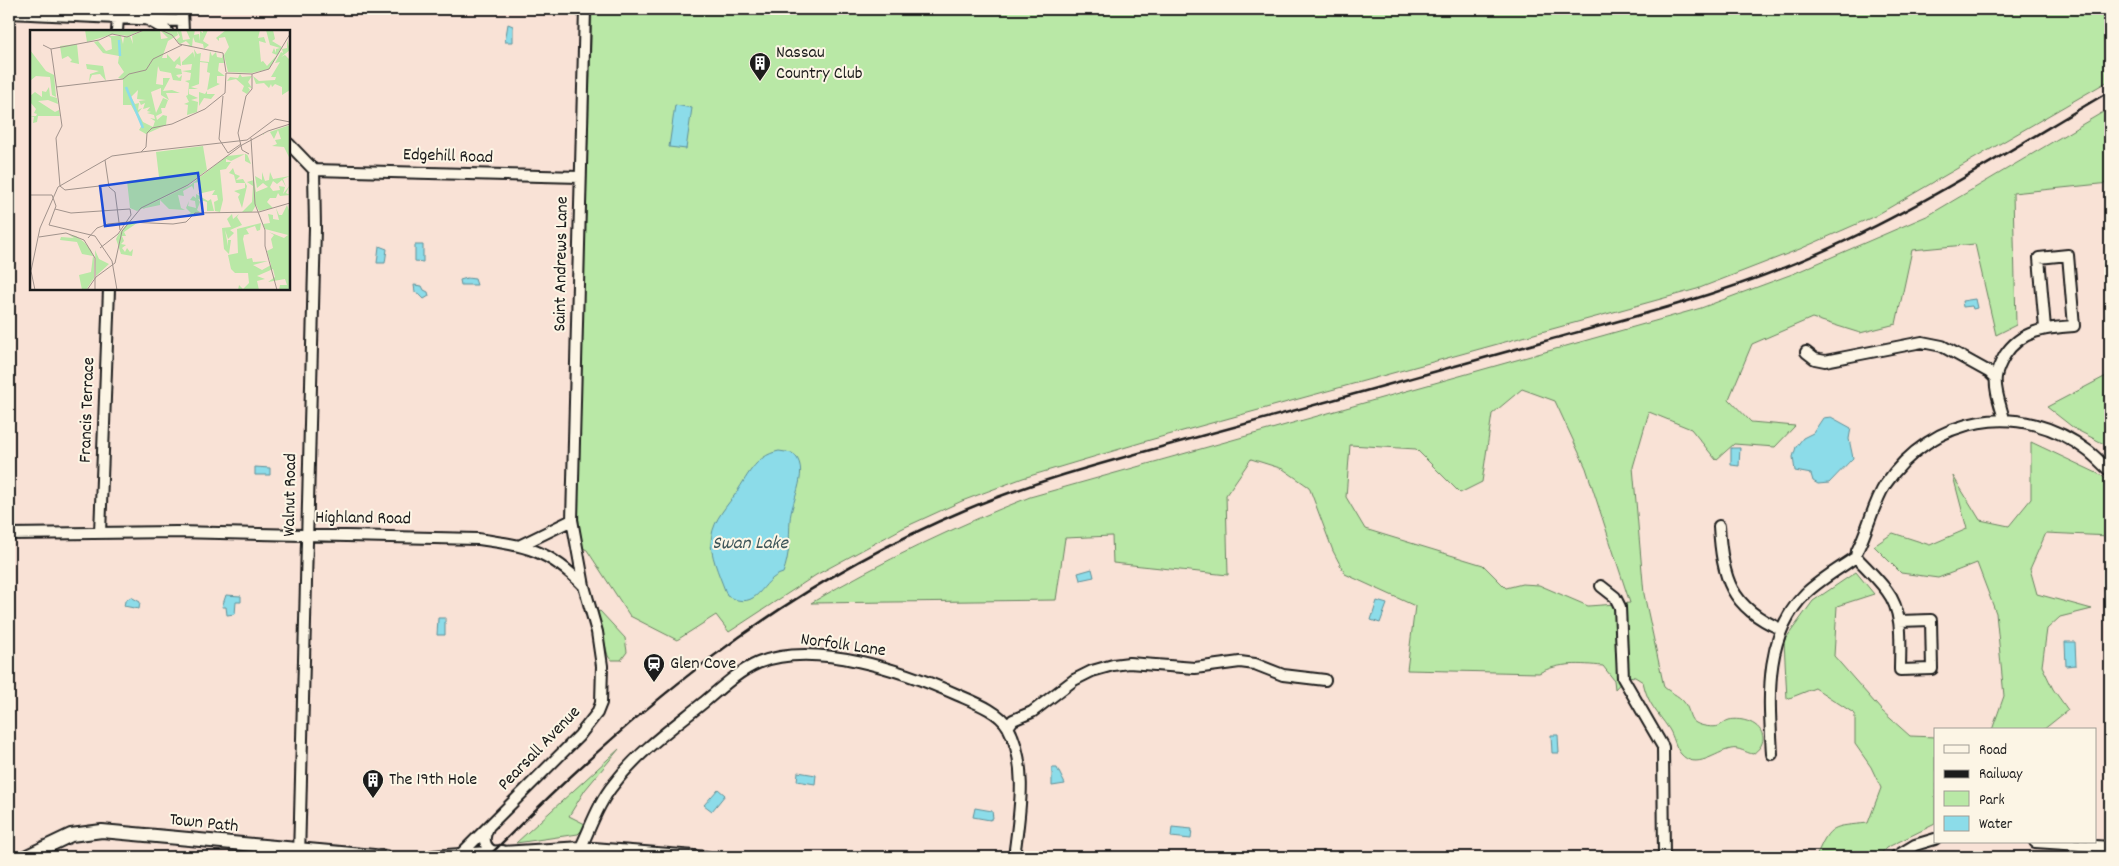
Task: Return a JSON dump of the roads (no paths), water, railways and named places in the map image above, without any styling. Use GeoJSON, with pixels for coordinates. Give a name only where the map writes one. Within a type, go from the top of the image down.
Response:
{"type":"FeatureCollection","features":[{"type":"Feature","properties":{"kind":"main road","name":"Town Path"},"geometry":{"type":"LineString","coordinates":[[25,857],[71,835],[102,831],[299,854],[385,857]]}},
{"type":"Feature","properties":{"kind":"main road"},"geometry":{"type":"LineString","coordinates":[[433,857],[498,852]]}},
{"type":"Feature","properties":{"kind":"street"},"geometry":{"type":"LineString","coordinates":[[9,13],[147,19],[182,26],[182,9]]}},
{"type":"Feature","properties":{"kind":"street","name":"Saint Andrews Lane"},"geometry":{"type":"LineString","coordinates":[[584,586],[572,520],[585,9]]}},
{"type":"Feature","properties":{"kind":"street"},"geometry":{"type":"LineString","coordinates":[[117,30],[118,18]]}},
{"type":"Feature","properties":{"kind":"street"},"geometry":{"type":"LineString","coordinates":[[147,19],[165,30]]}},
{"type":"Feature","properties":{"kind":"street"},"geometry":{"type":"LineString","coordinates":[[290,145],[314,170]]}},
{"type":"Feature","properties":{"kind":"street","name":"Edgehill Road"},"geometry":{"type":"LineString","coordinates":[[314,170],[580,177]]}},
{"type":"Feature","properties":{"kind":"street","name":"Walnut Road"},"geometry":{"type":"LineString","coordinates":[[299,854],[315,228],[314,170]]}},
{"type":"Feature","properties":{"kind":"street"},"geometry":{"type":"LineString","coordinates":[[1995,378],[2001,362],[2013,344],[2023,336],[2045,328],[2074,326],[2068,255],[2039,258],[2045,328]]}},
{"type":"Feature","properties":{"kind":"street","name":"Francis Terrace"},"geometry":{"type":"LineString","coordinates":[[100,533],[109,290]]}},
{"type":"Feature","properties":{"kind":"street"},"geometry":{"type":"LineString","coordinates":[[1806,352],[1815,359],[1825,362],[1922,342],[1933,343],[1989,372],[1995,378],[2004,419]]}},
{"type":"Feature","properties":{"kind":"street"},"geometry":{"type":"LineString","coordinates":[[1772,754],[1770,688],[1773,654],[1781,629],[1794,607],[1807,593],[1856,557],[1884,487],[1896,470],[1919,449],[1942,434],[1960,426],[2004,419],[2030,423],[2070,440],[2088,451],[2110,472]]}},
{"type":"Feature","properties":{"kind":"street"},"geometry":{"type":"LineString","coordinates":[[521,545],[572,520]]}},
{"type":"Feature","properties":{"kind":"street"},"geometry":{"type":"LineString","coordinates":[[1718,526],[1720,553],[1726,575],[1736,594],[1747,610],[1761,621],[1781,629]]}},
{"type":"Feature","properties":{"kind":"street","name":"Highland Road"},"geometry":{"type":"LineString","coordinates":[[9,534],[307,534],[458,537],[521,545],[548,557],[584,586]]}},
{"type":"Feature","properties":{"kind":"street"},"geometry":{"type":"LineString","coordinates":[[1856,557],[1889,593],[1899,621],[1900,670],[1932,669],[1931,620],[1899,621]]}},
{"type":"Feature","properties":{"kind":"street","name":"Pearsall Avenue"},"geometry":{"type":"LineString","coordinates":[[458,856],[579,736],[597,713],[601,703],[602,666],[596,632],[584,586]]}},
{"type":"Feature","properties":{"kind":"street"},"geometry":{"type":"LineString","coordinates":[[1601,586],[1615,597],[1620,607],[1623,678],[1663,747],[1664,857]]}},
{"type":"Feature","properties":{"kind":"street","name":"Norfolk Lane"},"geometry":{"type":"LineString","coordinates":[[581,847],[613,784],[639,755],[738,675],[756,664],[775,657],[802,655],[880,665],[938,686],[977,703],[1008,727]]}},
{"type":"Feature","properties":{"kind":"street"},"geometry":{"type":"LineString","coordinates":[[1014,857],[1021,784],[1019,763],[1008,727],[1012,720],[1032,712],[1074,680],[1092,671],[1129,663],[1195,668],[1240,662],[1255,664],[1283,675],[1325,680]]}},
{"type":"Feature","properties":{"kind":"street"},"geometry":{"type":"LineString","coordinates":[[493,821],[484,839],[487,847],[498,852],[581,847],[706,857]]}},
{"type":"Feature","properties":{"kind":"street"},"geometry":{"type":"LineString","coordinates":[[1895,857],[1915,845],[1934,839]]}},
{"type":"Feature","properties":{"kind":"street"},"geometry":{"type":"LineString","coordinates":[[2060,844],[2110,848]]}},
{"type":"Feature","properties":{"kind":"water"},"geometry":{"type":"Polygon","coordinates":[[[508,24],[513,26],[513,42],[505,42],[508,24]]]}},
{"type":"Feature","properties":{"kind":"water"},"geometry":{"type":"Polygon","coordinates":[[[675,105],[692,108],[686,149],[669,147],[675,105]]]}},
{"type":"Feature","properties":{"kind":"water"},"geometry":{"type":"Polygon","coordinates":[[[415,245],[423,245],[423,262],[415,261],[415,245]]]}},
{"type":"Feature","properties":{"kind":"water"},"geometry":{"type":"Polygon","coordinates":[[[379,246],[387,249],[385,263],[377,263],[379,246]]]}},
{"type":"Feature","properties":{"kind":"water"},"geometry":{"type":"Polygon","coordinates":[[[467,278],[475,279],[477,285],[461,285],[460,280],[467,278]]]}},
{"type":"Feature","properties":{"kind":"water"},"geometry":{"type":"Polygon","coordinates":[[[414,285],[422,286],[429,296],[424,299],[415,292],[414,285]]]}},
{"type":"Feature","properties":{"kind":"water"},"geometry":{"type":"Polygon","coordinates":[[[1975,299],[1977,308],[1973,309],[1972,306],[1963,307],[1962,301],[1975,299]]]}},
{"type":"Feature","properties":{"kind":"water"},"geometry":{"type":"Polygon","coordinates":[[[1831,417],[1851,428],[1849,439],[1853,458],[1829,483],[1818,484],[1813,481],[1811,474],[1795,471],[1793,457],[1796,447],[1803,438],[1813,433],[1823,418],[1831,417]]]}},
{"type":"Feature","properties":{"kind":"water"},"geometry":{"type":"Polygon","coordinates":[[[1731,448],[1740,448],[1739,466],[1731,465],[1731,448]]]}},
{"type":"Feature","properties":{"kind":"water","name":"Swan Lake"},"geometry":{"type":"Polygon","coordinates":[[[779,451],[792,453],[798,459],[800,467],[799,485],[791,512],[787,560],[783,573],[775,576],[753,598],[738,600],[727,596],[713,557],[711,537],[721,513],[752,469],[763,458],[779,451]]]}},
{"type":"Feature","properties":{"kind":"water"},"geometry":{"type":"Polygon","coordinates":[[[255,467],[270,468],[270,475],[255,475],[255,467]]]}},
{"type":"Feature","properties":{"kind":"water"},"geometry":{"type":"Polygon","coordinates":[[[1092,569],[1094,577],[1080,580],[1078,573],[1092,569]]]}},
{"type":"Feature","properties":{"kind":"water"},"geometry":{"type":"Polygon","coordinates":[[[226,595],[241,596],[241,602],[236,602],[235,614],[227,615],[226,607],[222,607],[226,595]]]}},
{"type":"Feature","properties":{"kind":"water"},"geometry":{"type":"Polygon","coordinates":[[[131,597],[140,602],[139,609],[124,606],[125,601],[131,597]]]}},
{"type":"Feature","properties":{"kind":"water"},"geometry":{"type":"Polygon","coordinates":[[[1377,601],[1387,604],[1380,623],[1371,620],[1377,601]]]}},
{"type":"Feature","properties":{"kind":"water"},"geometry":{"type":"Polygon","coordinates":[[[438,618],[445,618],[445,635],[437,635],[438,618]]]}},
{"type":"Feature","properties":{"kind":"water"},"geometry":{"type":"Polygon","coordinates":[[[2065,642],[2075,642],[2076,665],[2066,666],[2065,642]]]}},
{"type":"Feature","properties":{"kind":"water"},"geometry":{"type":"Polygon","coordinates":[[[1551,735],[1558,735],[1559,753],[1552,753],[1551,735]]]}},
{"type":"Feature","properties":{"kind":"water"},"geometry":{"type":"Polygon","coordinates":[[[1052,768],[1057,768],[1065,784],[1052,786],[1052,768]]]}},
{"type":"Feature","properties":{"kind":"water"},"geometry":{"type":"Polygon","coordinates":[[[798,772],[816,775],[815,784],[797,781],[798,772]]]}},
{"type":"Feature","properties":{"kind":"water"},"geometry":{"type":"Polygon","coordinates":[[[718,789],[725,795],[712,811],[704,805],[718,789]]]}},
{"type":"Feature","properties":{"kind":"water"},"geometry":{"type":"Polygon","coordinates":[[[975,808],[992,811],[993,818],[990,820],[973,817],[975,808]]]}},
{"type":"Feature","properties":{"kind":"water"},"geometry":{"type":"Polygon","coordinates":[[[1172,827],[1192,829],[1191,839],[1171,837],[1172,827]]]}},
{"type":"Feature","properties":{"kind":"railway"},"geometry":{"type":"LineString","coordinates":[[488,857],[596,753],[709,659],[831,577],[896,542],[965,510],[1052,478],[1641,315],[1767,274],[1839,244],[1918,204],[2110,91]]}},
{"type":"Feature","properties":{"kind":"place","name":"Nassau Country Club"},"geometry":{"type":"Point","coordinates":[760,82]}},
{"type":"Feature","properties":{"kind":"place","name":"Glen Cove"},"geometry":{"type":"Point","coordinates":[654,683]}},
{"type":"Feature","properties":{"kind":"place","name":"The 19th Hole"},"geometry":{"type":"Point","coordinates":[373,799]}}]}
